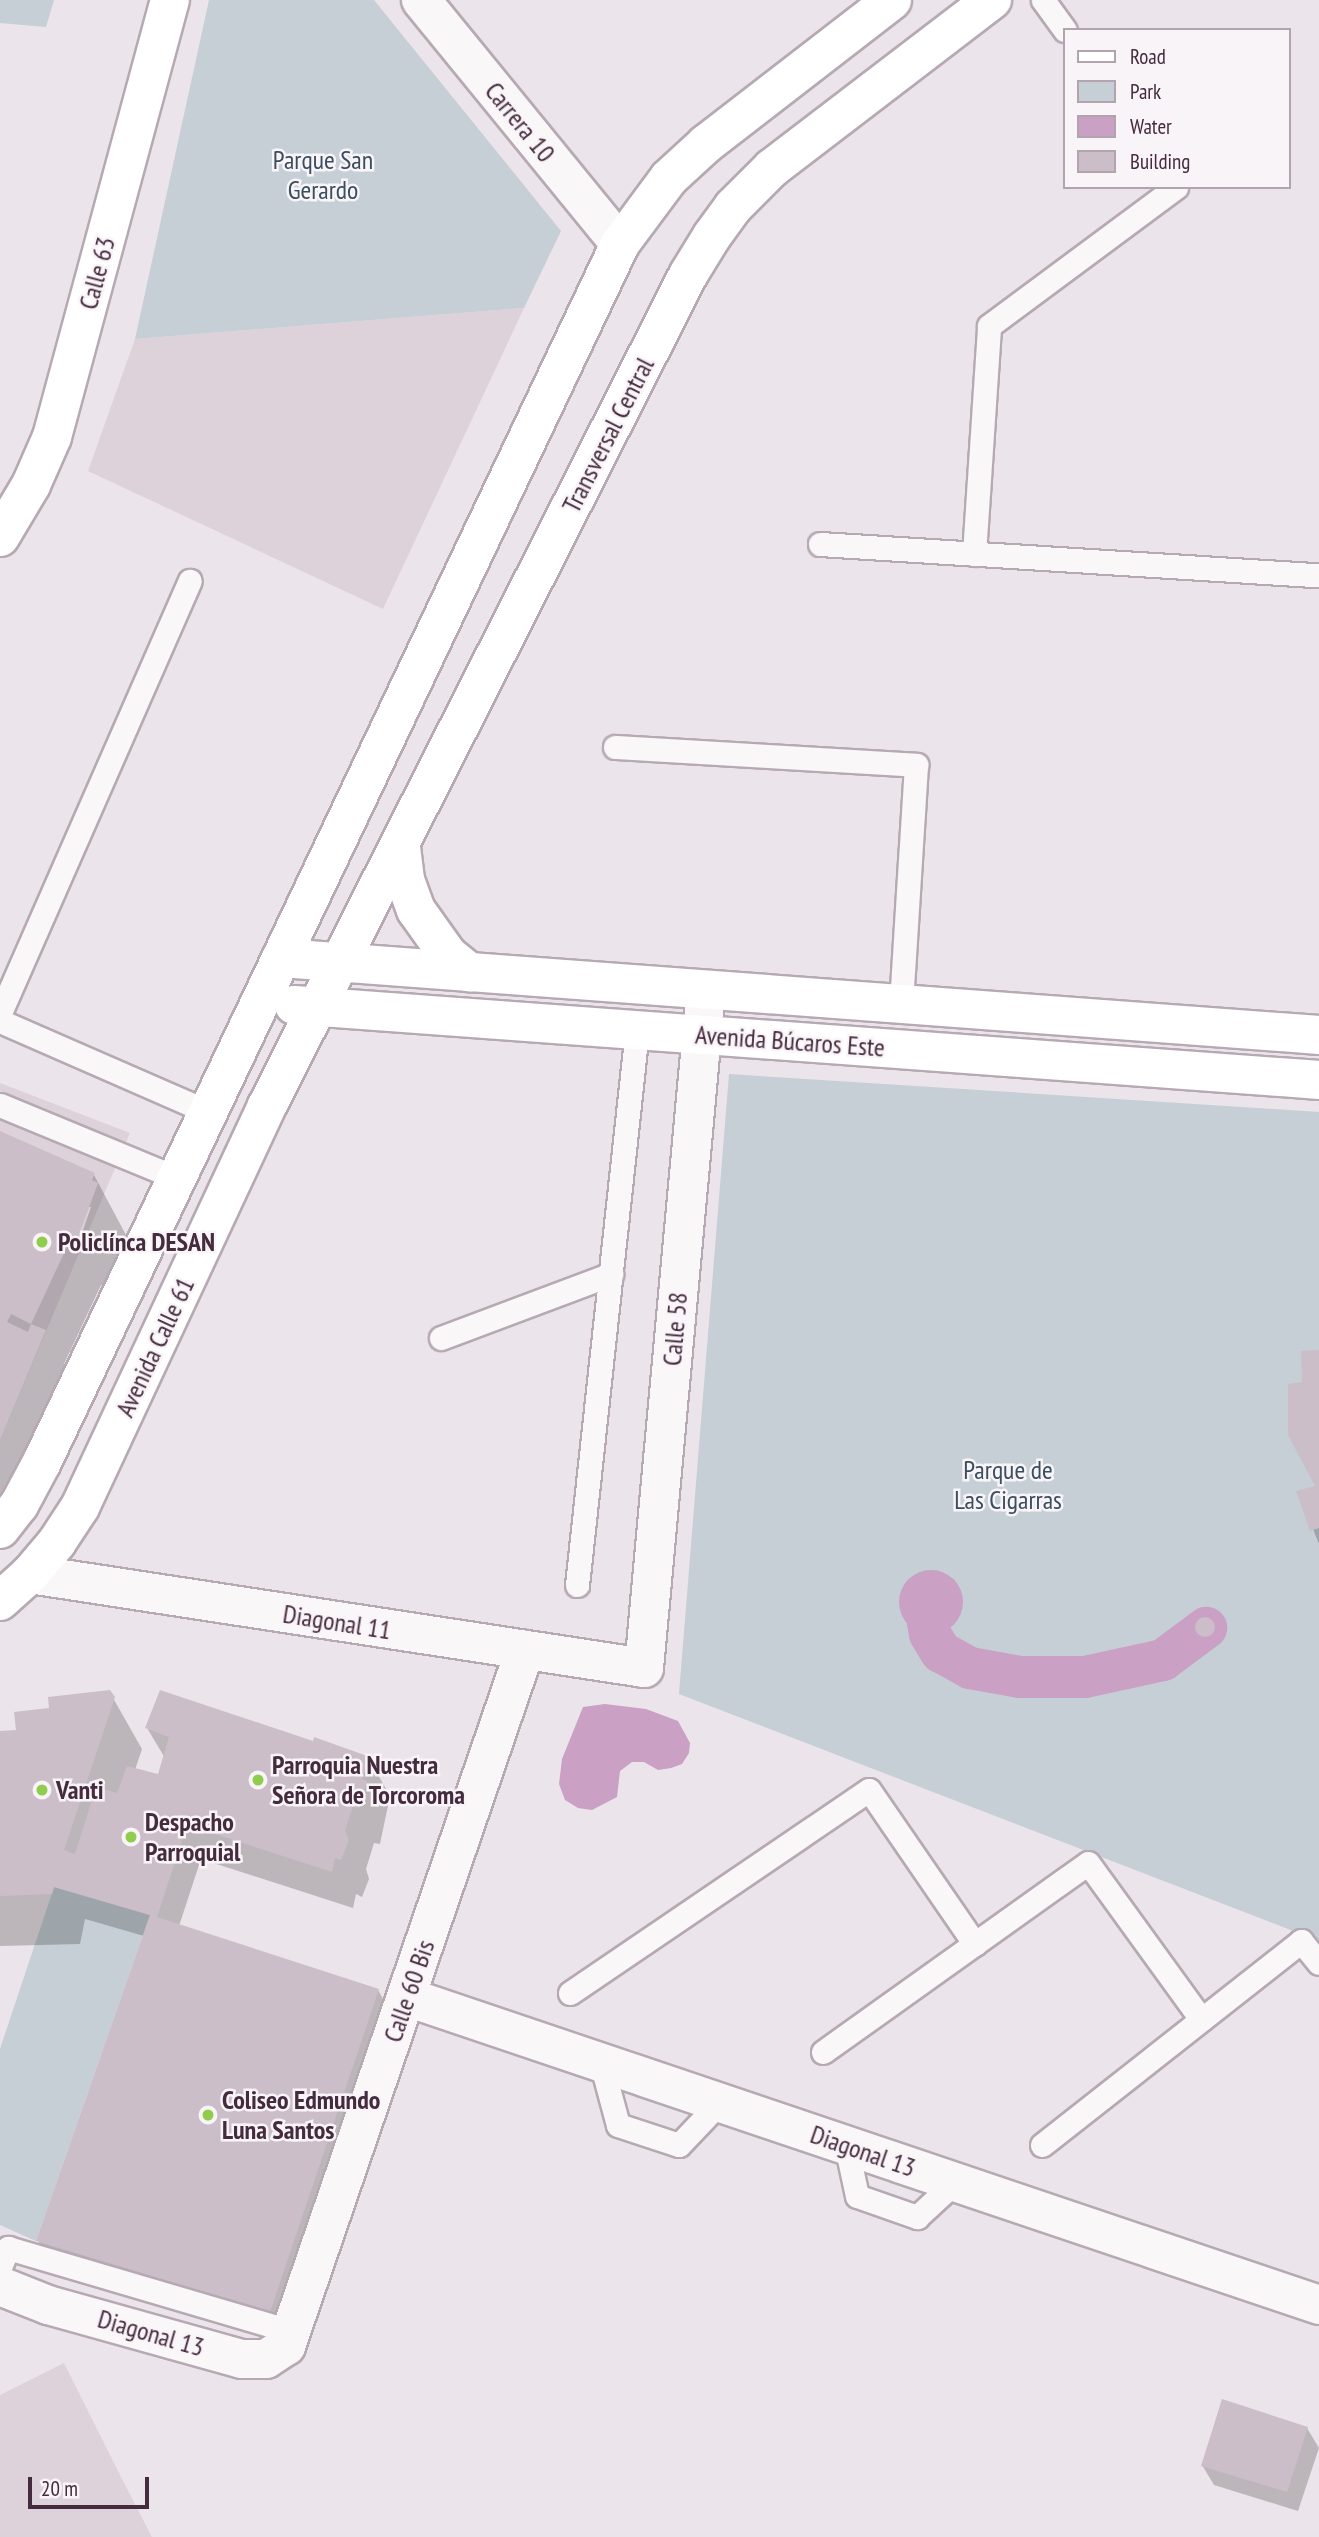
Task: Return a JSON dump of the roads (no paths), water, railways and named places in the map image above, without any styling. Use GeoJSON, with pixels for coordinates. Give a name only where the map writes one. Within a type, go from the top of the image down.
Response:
{"type":"FeatureCollection","features":[{"type":"Feature","properties":{"kind":"main road","name":"Calle 63"},"geometry":{"type":"LineString","coordinates":[[0,537],[31,485],[52,437],[170,0]]}},
{"type":"Feature","properties":{"kind":"main road"},"geometry":{"type":"LineString","coordinates":[[281,958],[620,244],[669,178],[706,144],[892,0]]}},
{"type":"Feature","properties":{"kind":"main road","name":"Transversal Central"},"geometry":{"type":"LineString","coordinates":[[340,963],[688,275],[712,236],[746,192],[772,168],[992,0]]}},
{"type":"Feature","properties":{"kind":"main road"},"geometry":{"type":"LineString","coordinates":[[401,847],[405,880],[416,910],[449,955],[470,973]]}},
{"type":"Feature","properties":{"kind":"main road","name":"Avenida Búcaros Este"},"geometry":{"type":"LineString","coordinates":[[281,958],[1319,1035]]}},
{"type":"Feature","properties":{"kind":"main road","name":"Avenida Calle 61"},"geometry":{"type":"LineString","coordinates":[[0,1529],[19,1505],[42,1462],[281,958]]}},
{"type":"Feature","properties":{"kind":"main road","name":"Avenida Calle 61"},"geometry":{"type":"LineString","coordinates":[[0,1601],[30,1574],[57,1542],[80,1507],[267,1106],[340,963]]}},
{"type":"Feature","properties":{"kind":"main road","name":"Avenida Búcaros Este"},"geometry":{"type":"LineString","coordinates":[[260,1003],[1319,1080]]}},
{"type":"Feature","properties":{"kind":"street","name":"Carrera 10"},"geometry":{"type":"LineString","coordinates":[[421,0],[620,244]]}},
{"type":"Feature","properties":{"kind":"street","name":"Calle 58"},"geometry":{"type":"LineString","coordinates":[[643,1668],[705,990]]}},
{"type":"Feature","properties":{"kind":"street","name":"Diagonal 11"},"geometry":{"type":"LineString","coordinates":[[30,1574],[643,1668]]}},
{"type":"Feature","properties":{"kind":"street","name":"Calle 60 Bis"},"geometry":{"type":"LineString","coordinates":[[293,2332],[525,1650]]}},
{"type":"Feature","properties":{"kind":"street","name":"Diagonal 13"},"geometry":{"type":"LineString","coordinates":[[407,1997],[1319,2305]]}},
{"type":"Feature","properties":{"kind":"street","name":"Diagonal 13"},"geometry":{"type":"LineString","coordinates":[[0,2286],[48,2305],[242,2359],[266,2359],[286,2346],[293,2332]]}},
{"type":"Feature","properties":{"kind":"lane"},"geometry":{"type":"LineString","coordinates":[[1043,0],[1064,29]]}},
{"type":"Feature","properties":{"kind":"lane"},"geometry":{"type":"LineString","coordinates":[[974,554],[989,326],[1173,189]]}},
{"type":"Feature","properties":{"kind":"lane"},"geometry":{"type":"LineString","coordinates":[[820,544],[1319,575]]}},
{"type":"Feature","properties":{"kind":"lane"},"geometry":{"type":"LineString","coordinates":[[0,1013],[190,581]]}},
{"type":"Feature","properties":{"kind":"lane"},"geometry":{"type":"LineString","coordinates":[[615,747],[916,765],[901,1004]]}},
{"type":"Feature","properties":{"kind":"lane"},"geometry":{"type":"LineString","coordinates":[[0,1021],[208,1112]]}},
{"type":"Feature","properties":{"kind":"lane"},"geometry":{"type":"LineString","coordinates":[[577,1585],[637,1030]]}},
{"type":"Feature","properties":{"kind":"lane"},"geometry":{"type":"LineString","coordinates":[[0,1105],[177,1178]]}},
{"type":"Feature","properties":{"kind":"lane"},"geometry":{"type":"LineString","coordinates":[[441,1338],[611,1274]]}},
{"type":"Feature","properties":{"kind":"lane"},"geometry":{"type":"LineString","coordinates":[[570,1993],[869,1790],[975,1944]]}},
{"type":"Feature","properties":{"kind":"lane"},"geometry":{"type":"LineString","coordinates":[[823,2052],[1088,1863],[1201,2019]]}},
{"type":"Feature","properties":{"kind":"lane"},"geometry":{"type":"LineString","coordinates":[[1042,2144],[1301,1941],[1319,1963]]}},
{"type":"Feature","properties":{"kind":"lane"},"geometry":{"type":"LineString","coordinates":[[601,2062],[618,2125],[678,2145],[720,2102]]}},
{"type":"Feature","properties":{"kind":"lane"},"geometry":{"type":"LineString","coordinates":[[0,2267],[8,2248],[293,2332]]}},
{"type":"Feature","properties":{"kind":"water"},"geometry":{"type":"Polygon","coordinates":[[[925,1570],[937,1570],[954,1579],[961,1590],[961,1614],[954,1625],[937,1634],[925,1634],[913,1629],[904,1620],[899,1608],[899,1596],[904,1584],[913,1575],[925,1570]]]}},
{"type":"Feature","properties":{"kind":"water"},"geometry":{"type":"Polygon","coordinates":[[[605,1704],[646,1709],[678,1721],[690,1743],[689,1753],[682,1764],[671,1768],[658,1770],[644,1762],[632,1762],[620,1771],[617,1797],[592,1810],[578,1808],[565,1800],[559,1784],[562,1759],[583,1707],[605,1704]]]}},
{"type":"Feature","properties":{"kind":"waterway"},"geometry":{"type":"LineString","coordinates":[[925,1606],[930,1634],[941,1652],[970,1668],[1020,1677],[1085,1677],[1163,1660],[1206,1628]]}},
{"type":"Feature","properties":{"kind":"place","name":"Policlínca DESAN"},"geometry":{"type":"Point","coordinates":[42,1242]}},
{"type":"Feature","properties":{"kind":"place","name":"Parroquia Nuestra Señora de Torcoroma"},"geometry":{"type":"Point","coordinates":[258,1780]}},
{"type":"Feature","properties":{"kind":"place","name":"Vanti"},"geometry":{"type":"Point","coordinates":[42,1790]}},
{"type":"Feature","properties":{"kind":"place","name":"Despacho Parroquial"},"geometry":{"type":"Point","coordinates":[131,1837]}},
{"type":"Feature","properties":{"kind":"place","name":"Coliseo Edmundo Luna Santos"},"geometry":{"type":"Point","coordinates":[208,2115]}},
{"type":"Feature","properties":{"kind":"park label","name":"Parque San Gerardo"},"geometry":{"type":"Point","coordinates":[323,175]}},
{"type":"Feature","properties":{"kind":"park label","name":"Parque de Las Cigarras"},"geometry":{"type":"Point","coordinates":[1008,1485]}}]}
